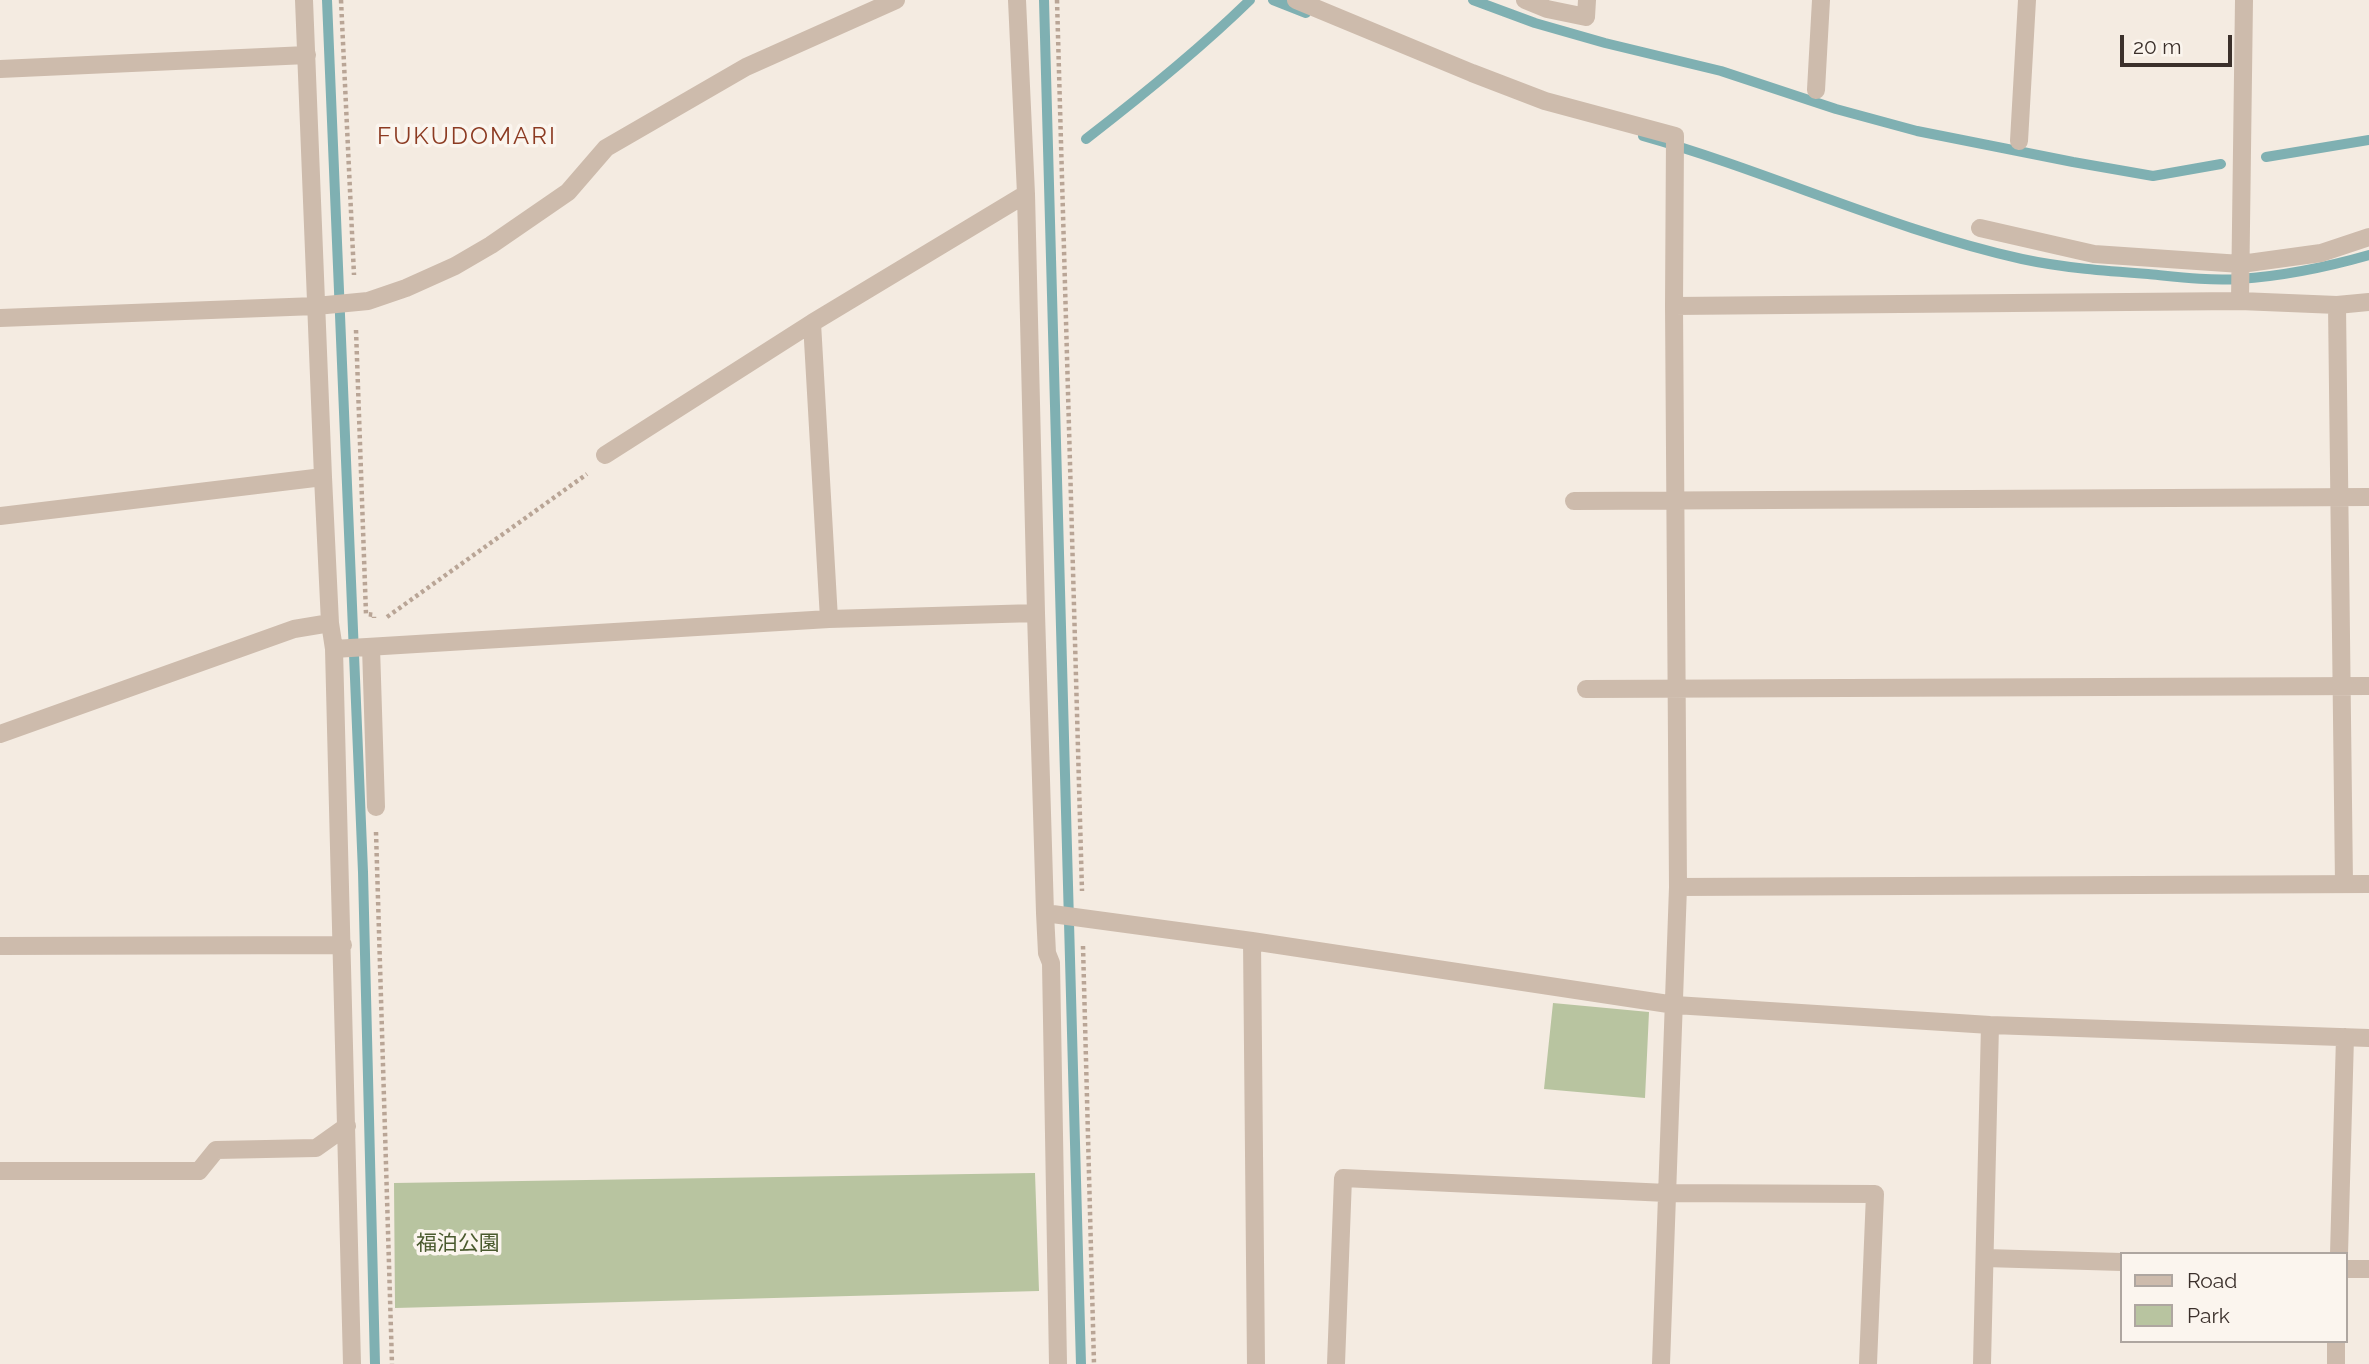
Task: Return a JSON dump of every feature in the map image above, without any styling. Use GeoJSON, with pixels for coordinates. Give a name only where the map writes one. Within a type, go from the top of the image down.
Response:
{"type":"FeatureCollection","features":[{"type":"Feature","properties":{"kind":"street"},"geometry":{"type":"LineString","coordinates":[[304,0],[307,55],[338,304],[323,477],[330,623],[354,648],[376,807]]}},
{"type":"Feature","properties":{"kind":"street"},"geometry":{"type":"LineString","coordinates":[[0,318],[338,304],[368,301],[406,288],[491,245],[568,191],[606,148],[746,67],[896,0]]}},
{"type":"Feature","properties":{"kind":"street"},"geometry":{"type":"LineString","coordinates":[[1017,0],[1026,194],[1036,613],[1051,914],[1047,953],[1051,963],[1058,1364]]}},
{"type":"Feature","properties":{"kind":"street"},"geometry":{"type":"LineString","coordinates":[[1296,0],[1545,101],[1675,136],[1678,887],[1661,1364]]}},
{"type":"Feature","properties":{"kind":"street"},"geometry":{"type":"LineString","coordinates":[[1525,0],[1547,9],[1586,17],[1587,0]]}},
{"type":"Feature","properties":{"kind":"street"},"geometry":{"type":"LineString","coordinates":[[1816,90],[1821,0]]}},
{"type":"Feature","properties":{"kind":"street"},"geometry":{"type":"LineString","coordinates":[[2019,141],[2027,0]]}},
{"type":"Feature","properties":{"kind":"street"},"geometry":{"type":"LineString","coordinates":[[2241,280],[2244,0]]}},
{"type":"Feature","properties":{"kind":"street"},"geometry":{"type":"LineString","coordinates":[[0,69],[307,55]]}},
{"type":"Feature","properties":{"kind":"street"},"geometry":{"type":"LineString","coordinates":[[605,455],[812,323],[1026,194]]}},
{"type":"Feature","properties":{"kind":"street"},"geometry":{"type":"LineString","coordinates":[[1980,228],[2094,254],[2241,280],[2337,305],[2369,302]]}},
{"type":"Feature","properties":{"kind":"street"},"geometry":{"type":"LineString","coordinates":[[1674,306],[2241,280],[2369,237]]}},
{"type":"Feature","properties":{"kind":"street"},"geometry":{"type":"LineString","coordinates":[[2337,305],[2344,884]]}},
{"type":"Feature","properties":{"kind":"street"},"geometry":{"type":"LineString","coordinates":[[812,323],[829,620]]}},
{"type":"Feature","properties":{"kind":"street"},"geometry":{"type":"LineString","coordinates":[[0,516],[323,477]]}},
{"type":"Feature","properties":{"kind":"street"},"geometry":{"type":"LineString","coordinates":[[1574,501],[2369,496]]}},
{"type":"Feature","properties":{"kind":"street"},"geometry":{"type":"LineString","coordinates":[[354,648],[829,620],[1036,613]]}},
{"type":"Feature","properties":{"kind":"street"},"geometry":{"type":"LineString","coordinates":[[0,734],[294,629],[330,623]]}},
{"type":"Feature","properties":{"kind":"street"},"geometry":{"type":"LineString","coordinates":[[352,1364],[343,945],[354,648]]}},
{"type":"Feature","properties":{"kind":"street"},"geometry":{"type":"LineString","coordinates":[[1586,689],[2369,686]]}},
{"type":"Feature","properties":{"kind":"street"},"geometry":{"type":"LineString","coordinates":[[1678,887],[2369,884]]}},
{"type":"Feature","properties":{"kind":"street"},"geometry":{"type":"LineString","coordinates":[[1051,914],[1252,941],[1675,1005],[1990,1025],[2369,1038]]}},
{"type":"Feature","properties":{"kind":"street"},"geometry":{"type":"LineString","coordinates":[[1252,941],[1256,1364]]}},
{"type":"Feature","properties":{"kind":"street"},"geometry":{"type":"LineString","coordinates":[[0,946],[343,945]]}},
{"type":"Feature","properties":{"kind":"street"},"geometry":{"type":"LineString","coordinates":[[1982,1364],[1990,1025]]}},
{"type":"Feature","properties":{"kind":"street"},"geometry":{"type":"LineString","coordinates":[[2339,1252],[2345,1037]]}},
{"type":"Feature","properties":{"kind":"street"},"geometry":{"type":"LineString","coordinates":[[0,1171],[199,1171],[216,1150],[316,1148],[347,1126]]}},
{"type":"Feature","properties":{"kind":"street"},"geometry":{"type":"LineString","coordinates":[[1336,1364],[1343,1178],[1667,1193],[1875,1194],[1868,1364]]}},
{"type":"Feature","properties":{"kind":"street"},"geometry":{"type":"LineString","coordinates":[[1985,1258],[2120,1262]]}},
{"type":"Feature","properties":{"kind":"street"},"geometry":{"type":"LineString","coordinates":[[2348,1269],[2369,1269]]}},
{"type":"Feature","properties":{"kind":"street"},"geometry":{"type":"LineString","coordinates":[[2336,1343],[2336,1364]]}},
{"type":"Feature","properties":{"kind":"path"},"geometry":{"type":"LineString","coordinates":[[341,0],[338,304],[363,613],[387,617],[589,472],[605,455]]}},
{"type":"Feature","properties":{"kind":"path"},"geometry":{"type":"LineString","coordinates":[[1057,0],[1094,1364]]}},
{"type":"Feature","properties":{"kind":"path"},"geometry":{"type":"LineString","coordinates":[[354,648],[374,615]]}},
{"type":"Feature","properties":{"kind":"path"},"geometry":{"type":"LineString","coordinates":[[376,807],[392,1364]]}},
{"type":"Feature","properties":{"kind":"green space"},"geometry":{"type":"Polygon","coordinates":[[[1553,1003],[1649,1012],[1645,1098],[1544,1089],[1553,1003]]]}},
{"type":"Feature","properties":{"kind":"green space","name":"福泊公園"},"geometry":{"type":"Polygon","coordinates":[[[1035,1173],[1039,1291],[395,1308],[394,1183],[1035,1173]]]}},
{"type":"Feature","properties":{"kind":"waterway"},"geometry":{"type":"LineString","coordinates":[[327,0],[363,872],[375,1364]]}},
{"type":"Feature","properties":{"kind":"waterway"},"geometry":{"type":"LineString","coordinates":[[1044,0],[1081,1364]]}},
{"type":"Feature","properties":{"kind":"waterway"},"geometry":{"type":"LineString","coordinates":[[1086,139],[1170,72],[1250,0]]}},
{"type":"Feature","properties":{"kind":"waterway"},"geometry":{"type":"LineString","coordinates":[[1273,0],[1306,13]]}},
{"type":"Feature","properties":{"kind":"waterway"},"geometry":{"type":"LineString","coordinates":[[1473,0],[1535,23],[1721,71],[1836,109],[1917,131],[2153,176],[2221,164]]}},
{"type":"Feature","properties":{"kind":"waterway"},"geometry":{"type":"LineString","coordinates":[[1643,136],[1738,166],[1926,233],[2054,265],[2228,279],[2288,273],[2369,255]]}},
{"type":"Feature","properties":{"kind":"waterway"},"geometry":{"type":"LineString","coordinates":[[2266,157],[2369,140]]}},
{"type":"Feature","properties":{"kind":"district","name":"FUKUDOMARI"},"geometry":{"type":"Point","coordinates":[467,137]}}]}
